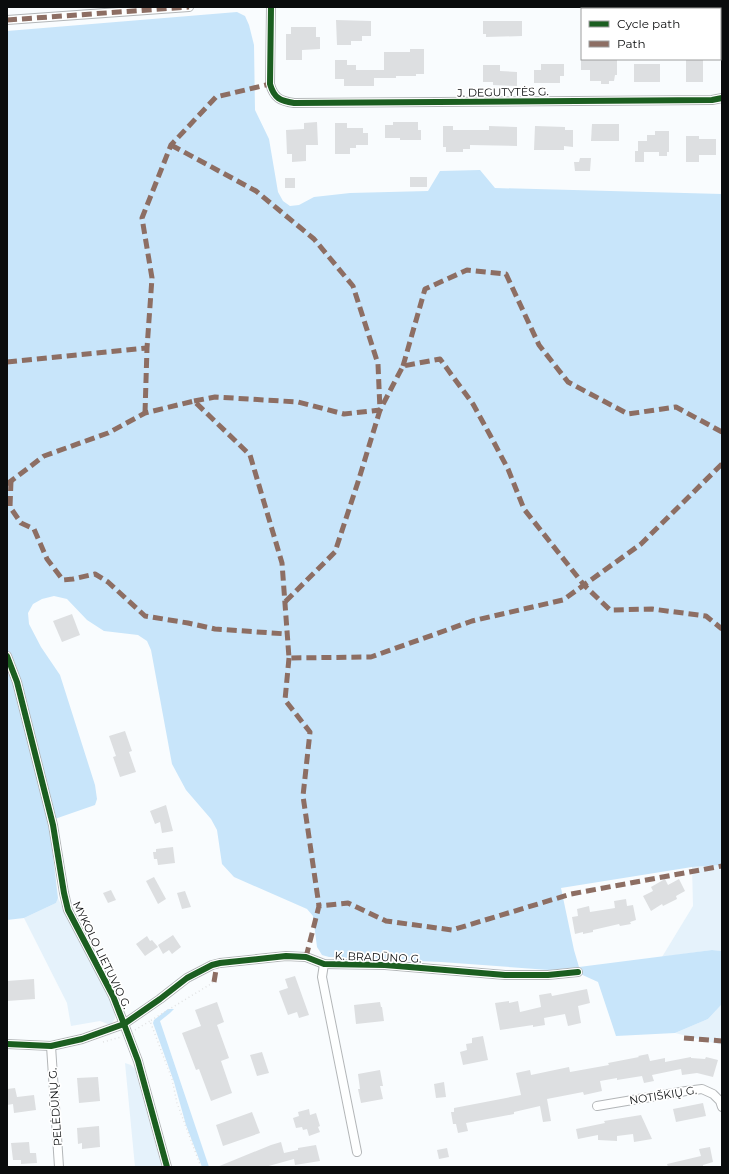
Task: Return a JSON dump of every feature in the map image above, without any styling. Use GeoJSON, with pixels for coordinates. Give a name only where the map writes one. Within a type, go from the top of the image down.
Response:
{"type":"FeatureCollection","features":[{"type":"Feature","properties":{"kind":"street"},"geometry":{"type":"LineString","coordinates":[[7,20],[189,7]]}},
{"type":"Feature","properties":{"kind":"street","name":"J. DEGUTYTĖS G."},"geometry":{"type":"LineString","coordinates":[[271,7],[270,84],[272,92],[277,98],[284,101],[294,103],[357,103],[712,100],[722,98]]}},
{"type":"Feature","properties":{"kind":"street","name":"MYKOLO LIETUVIO G."},"geometry":{"type":"LineString","coordinates":[[7,656],[17,682],[53,825],[68,910],[113,996],[124,1024],[138,1061],[167,1167]]}},
{"type":"Feature","properties":{"kind":"street","name":"K. BRADŪNO G."},"geometry":{"type":"LineString","coordinates":[[7,1044],[51,1046],[82,1039],[124,1024],[187,978],[212,965],[286,956],[306,957],[324,964],[385,965],[505,975],[548,975],[578,972]]}},
{"type":"Feature","properties":{"kind":"street"},"geometry":{"type":"LineString","coordinates":[[324,964],[322,977],[357,1152]]}},
{"type":"Feature","properties":{"kind":"street","name":"PELĖDŪNŲ G."},"geometry":{"type":"LineString","coordinates":[[51,1046],[59,1167]]}},
{"type":"Feature","properties":{"kind":"street","name":"NOTIŠKIŲ G."},"geometry":{"type":"LineString","coordinates":[[597,1106],[702,1089],[713,1094],[720,1101],[722,1107]]}},
{"type":"Feature","properties":{"kind":"path"},"geometry":{"type":"LineString","coordinates":[[201,1167],[177,1103],[172,1079],[150,1021],[214,982]]}},
{"type":"Feature","properties":{"kind":"shaded area"},"geometry":{"type":"Polygon","coordinates":[[[237,12],[245,16],[254,45],[255,110],[269,139],[278,192],[283,201],[290,206],[299,205],[314,197],[350,193],[428,191],[440,171],[480,170],[495,188],[722,194],[722,865],[692,867],[561,888],[579,967],[712,950],[722,951],[722,1004],[708,1019],[675,1033],[616,1036],[598,982],[576,972],[441,962],[329,957],[322,955],[317,947],[313,916],[307,909],[234,877],[222,864],[217,830],[211,819],[186,790],[172,764],[151,650],[147,641],[138,635],[104,631],[87,620],[67,599],[54,596],[42,599],[33,604],[28,613],[29,624],[41,647],[60,675],[95,785],[97,799],[95,805],[49,821],[58,898],[56,903],[24,918],[7,920],[7,31],[237,12]]]}},
{"type":"Feature","properties":{"kind":"shaded area"},"geometry":{"type":"Polygon","coordinates":[[[722,865],[722,951],[712,950],[662,957],[693,906],[692,867],[722,865]]]}},
{"type":"Feature","properties":{"kind":"shaded area"},"geometry":{"type":"Polygon","coordinates":[[[58,898],[76,936],[98,973],[112,1002],[115,1019],[110,1025],[100,1021],[71,1026],[67,1003],[24,918],[56,903],[58,898]]]}},
{"type":"Feature","properties":{"kind":"shaded area"},"geometry":{"type":"Polygon","coordinates":[[[722,1004],[722,1045],[675,1033],[708,1019],[722,1004]]]}},
{"type":"Feature","properties":{"kind":"shaded area"},"geometry":{"type":"Polygon","coordinates":[[[168,1009],[174,1009],[160,1021],[209,1167],[202,1167],[186,1125],[174,1082],[153,1023],[154,1020],[168,1009]]]}},
{"type":"Feature","properties":{"kind":"shaded area"},"geometry":{"type":"Polygon","coordinates":[[[125,1063],[131,1065],[135,1069],[162,1167],[135,1167],[125,1063]]]}},
{"type":"Feature","properties":{"kind":"building"},"geometry":{"type":"Polygon","coordinates":[[[336,20],[371,21],[371,36],[362,36],[362,41],[351,41],[351,45],[337,45],[336,20]]]}},
{"type":"Feature","properties":{"kind":"building"},"geometry":{"type":"Polygon","coordinates":[[[483,21],[522,21],[522,36],[486,37],[486,34],[483,34],[483,21]]]}},
{"type":"Feature","properties":{"kind":"building"},"geometry":{"type":"Polygon","coordinates":[[[291,27],[316,27],[316,37],[320,37],[320,49],[302,50],[302,60],[286,60],[286,34],[291,34],[291,27]]]}},
{"type":"Feature","properties":{"kind":"building"},"geometry":{"type":"Polygon","coordinates":[[[410,49],[424,49],[424,74],[416,74],[416,76],[396,76],[396,78],[374,78],[374,86],[344,86],[344,79],[335,79],[335,60],[347,60],[347,65],[356,65],[356,70],[384,70],[384,52],[410,52],[410,49]]]}},
{"type":"Feature","properties":{"kind":"building"},"geometry":{"type":"Polygon","coordinates":[[[581,60],[617,60],[617,75],[615,75],[614,81],[609,81],[609,84],[601,84],[601,81],[590,81],[590,70],[581,70],[581,60]]]}},
{"type":"Feature","properties":{"kind":"building"},"geometry":{"type":"Polygon","coordinates":[[[686,60],[703,60],[703,82],[686,82],[686,60]]]}},
{"type":"Feature","properties":{"kind":"building"},"geometry":{"type":"Polygon","coordinates":[[[541,64],[564,64],[564,76],[560,76],[560,83],[534,83],[534,70],[541,70],[541,64]]]}},
{"type":"Feature","properties":{"kind":"building"},"geometry":{"type":"Polygon","coordinates":[[[634,64],[660,64],[660,82],[634,82],[634,64]]]}},
{"type":"Feature","properties":{"kind":"building"},"geometry":{"type":"Polygon","coordinates":[[[483,65],[500,65],[500,71],[517,72],[517,86],[493,85],[493,82],[483,82],[483,65]]]}},
{"type":"Feature","properties":{"kind":"building"},"geometry":{"type":"Polygon","coordinates":[[[317,122],[318,145],[306,145],[306,161],[292,162],[292,154],[287,154],[286,130],[304,129],[304,123],[317,122]]]}},
{"type":"Feature","properties":{"kind":"building"},"geometry":{"type":"Polygon","coordinates":[[[393,122],[418,122],[418,130],[421,130],[421,140],[385,138],[385,125],[393,125],[393,122]]]}},
{"type":"Feature","properties":{"kind":"building"},"geometry":{"type":"Polygon","coordinates":[[[335,123],[347,123],[347,128],[363,128],[363,133],[368,133],[368,145],[356,145],[356,148],[350,148],[350,154],[335,154],[335,123]]]}},
{"type":"Feature","properties":{"kind":"building"},"geometry":{"type":"Polygon","coordinates":[[[592,124],[619,124],[619,141],[591,141],[592,124]]]}},
{"type":"Feature","properties":{"kind":"building"},"geometry":{"type":"Polygon","coordinates":[[[443,126],[453,126],[453,130],[489,130],[489,126],[517,127],[517,146],[470,145],[470,149],[463,149],[463,152],[446,152],[446,147],[443,147],[443,126]]]}},
{"type":"Feature","properties":{"kind":"building"},"geometry":{"type":"Polygon","coordinates":[[[535,126],[565,127],[565,130],[573,130],[573,147],[564,146],[564,150],[534,150],[535,126]]]}},
{"type":"Feature","properties":{"kind":"building"},"geometry":{"type":"Polygon","coordinates":[[[655,131],[669,131],[669,152],[667,152],[667,156],[659,156],[659,152],[644,152],[644,162],[635,162],[635,151],[638,151],[638,141],[647,141],[647,135],[655,135],[655,131]]]}},
{"type":"Feature","properties":{"kind":"building"},"geometry":{"type":"Polygon","coordinates":[[[686,136],[699,136],[699,139],[716,139],[716,155],[699,155],[699,162],[686,162],[686,136]]]}},
{"type":"Feature","properties":{"kind":"building"},"geometry":{"type":"Polygon","coordinates":[[[580,158],[591,158],[590,171],[575,171],[574,162],[579,162],[580,158]]]}},
{"type":"Feature","properties":{"kind":"building"},"geometry":{"type":"Polygon","coordinates":[[[410,177],[427,177],[427,187],[410,187],[410,177]]]}},
{"type":"Feature","properties":{"kind":"building"},"geometry":{"type":"Polygon","coordinates":[[[285,178],[295,178],[295,188],[285,188],[285,178]]]}},
{"type":"Feature","properties":{"kind":"building"},"geometry":{"type":"Polygon","coordinates":[[[72,614],[80,635],[62,642],[53,621],[72,614]]]}},
{"type":"Feature","properties":{"kind":"building"},"geometry":{"type":"Polygon","coordinates":[[[125,731],[132,751],[129,752],[136,772],[120,777],[113,757],[116,756],[109,736],[125,731]]]}},
{"type":"Feature","properties":{"kind":"building"},"geometry":{"type":"Polygon","coordinates":[[[166,805],[173,831],[162,833],[160,822],[155,824],[150,811],[166,805]]]}},
{"type":"Feature","properties":{"kind":"building"},"geometry":{"type":"Polygon","coordinates":[[[173,847],[175,863],[158,865],[157,859],[154,859],[153,852],[156,852],[156,849],[173,847]]]}},
{"type":"Feature","properties":{"kind":"building"},"geometry":{"type":"Polygon","coordinates":[[[154,877],[166,899],[158,904],[146,881],[154,877]]]}},
{"type":"Feature","properties":{"kind":"building"},"geometry":{"type":"Polygon","coordinates":[[[665,879],[668,885],[679,879],[685,891],[676,896],[677,899],[663,906],[662,904],[651,911],[643,896],[653,891],[651,887],[665,879]]]}},
{"type":"Feature","properties":{"kind":"building"},"geometry":{"type":"Polygon","coordinates":[[[111,890],[116,900],[108,903],[103,893],[111,890]]]}},
{"type":"Feature","properties":{"kind":"building"},"geometry":{"type":"Polygon","coordinates":[[[185,891],[191,907],[182,909],[177,893],[185,891]]]}},
{"type":"Feature","properties":{"kind":"building"},"geometry":{"type":"Polygon","coordinates":[[[626,899],[627,906],[633,905],[636,920],[630,922],[631,924],[620,926],[619,924],[593,930],[593,932],[575,934],[572,917],[578,916],[577,909],[589,906],[590,912],[615,908],[614,901],[626,899]]]}},
{"type":"Feature","properties":{"kind":"building"},"geometry":{"type":"Polygon","coordinates":[[[173,935],[181,947],[172,954],[169,950],[163,954],[158,945],[173,935]]]}},
{"type":"Feature","properties":{"kind":"building"},"geometry":{"type":"Polygon","coordinates":[[[147,936],[150,941],[152,940],[158,947],[145,956],[136,944],[147,936]]]}},
{"type":"Feature","properties":{"kind":"building"},"geometry":{"type":"Polygon","coordinates":[[[295,976],[309,1015],[299,1018],[297,1012],[288,1015],[279,991],[288,988],[285,979],[295,976]]]}},
{"type":"Feature","properties":{"kind":"building"},"geometry":{"type":"Polygon","coordinates":[[[34,979],[35,999],[7,1001],[7,981],[34,979]]]}},
{"type":"Feature","properties":{"kind":"building"},"geometry":{"type":"Polygon","coordinates":[[[587,989],[590,1003],[578,1006],[581,1023],[568,1026],[565,1014],[544,1018],[545,1025],[533,1027],[533,1025],[500,1030],[495,1003],[509,1001],[509,1003],[518,1001],[520,1012],[541,1007],[539,995],[551,993],[552,996],[587,989]]]}},
{"type":"Feature","properties":{"kind":"building"},"geometry":{"type":"Polygon","coordinates":[[[217,1002],[224,1022],[217,1025],[229,1058],[221,1061],[232,1093],[211,1101],[199,1069],[196,1070],[182,1033],[201,1026],[195,1010],[217,1002]]]}},
{"type":"Feature","properties":{"kind":"building"},"geometry":{"type":"Polygon","coordinates":[[[380,1002],[384,1021],[356,1024],[354,1005],[380,1002]]]}},
{"type":"Feature","properties":{"kind":"building"},"geometry":{"type":"Polygon","coordinates":[[[483,1036],[488,1060],[463,1065],[460,1052],[467,1050],[466,1044],[472,1043],[472,1038],[483,1036]]]}},
{"type":"Feature","properties":{"kind":"building"},"geometry":{"type":"Polygon","coordinates":[[[262,1052],[269,1073],[257,1076],[250,1055],[262,1052]]]}},
{"type":"Feature","properties":{"kind":"building"},"geometry":{"type":"Polygon","coordinates":[[[648,1054],[650,1061],[665,1058],[665,1062],[691,1057],[705,1059],[706,1057],[718,1060],[713,1077],[697,1073],[682,1075],[681,1069],[652,1075],[654,1081],[644,1083],[642,1076],[600,1081],[602,1091],[584,1095],[583,1092],[547,1099],[551,1121],[543,1122],[540,1106],[514,1112],[514,1114],[466,1123],[468,1131],[458,1133],[456,1124],[453,1124],[451,1112],[454,1112],[454,1108],[521,1095],[516,1073],[530,1070],[531,1075],[569,1067],[570,1072],[609,1065],[608,1063],[648,1054]]]}},
{"type":"Feature","properties":{"kind":"building"},"geometry":{"type":"Polygon","coordinates":[[[380,1070],[383,1086],[380,1086],[383,1099],[361,1103],[358,1089],[360,1089],[358,1074],[380,1070]]]}},
{"type":"Feature","properties":{"kind":"building"},"geometry":{"type":"Polygon","coordinates":[[[98,1077],[100,1101],[79,1103],[77,1078],[98,1077]]]}},
{"type":"Feature","properties":{"kind":"building"},"geometry":{"type":"Polygon","coordinates":[[[444,1082],[446,1097],[436,1098],[434,1084],[444,1082]]]}},
{"type":"Feature","properties":{"kind":"building"},"geometry":{"type":"Polygon","coordinates":[[[15,1088],[17,1097],[34,1095],[36,1110],[14,1113],[13,1104],[7,1105],[7,1089],[15,1088]]]}},
{"type":"Feature","properties":{"kind":"building"},"geometry":{"type":"Polygon","coordinates":[[[703,1103],[706,1116],[676,1122],[673,1109],[703,1103]]]}},
{"type":"Feature","properties":{"kind":"building"},"geometry":{"type":"Polygon","coordinates":[[[309,1109],[310,1115],[316,1113],[320,1126],[318,1127],[320,1132],[309,1136],[307,1129],[303,1130],[302,1127],[296,1128],[293,1118],[299,1116],[298,1112],[309,1109]]]}},
{"type":"Feature","properties":{"kind":"building"},"geometry":{"type":"Polygon","coordinates":[[[252,1112],[260,1133],[223,1146],[216,1125],[252,1112]]]}},
{"type":"Feature","properties":{"kind":"building"},"geometry":{"type":"Polygon","coordinates":[[[641,1115],[652,1139],[634,1142],[633,1134],[617,1136],[617,1141],[598,1140],[598,1135],[578,1139],[576,1129],[605,1123],[604,1121],[641,1115]]]}},
{"type":"Feature","properties":{"kind":"building"},"geometry":{"type":"Polygon","coordinates":[[[99,1126],[100,1147],[82,1149],[82,1143],[78,1144],[77,1128],[99,1126]]]}},
{"type":"Feature","properties":{"kind":"building"},"geometry":{"type":"Polygon","coordinates":[[[29,1142],[30,1153],[36,1153],[37,1163],[21,1164],[21,1160],[13,1160],[11,1143],[29,1142]]]}},
{"type":"Feature","properties":{"kind":"building"},"geometry":{"type":"Polygon","coordinates":[[[281,1142],[284,1153],[298,1150],[298,1148],[316,1145],[320,1161],[295,1165],[294,1159],[265,1167],[217,1167],[271,1145],[281,1142]]]}},
{"type":"Feature","properties":{"kind":"building"},"geometry":{"type":"Polygon","coordinates":[[[710,1147],[713,1162],[703,1165],[703,1167],[668,1167],[667,1164],[701,1156],[699,1149],[710,1147]]]}},
{"type":"Feature","properties":{"kind":"building"},"geometry":{"type":"Polygon","coordinates":[[[447,1148],[449,1157],[439,1159],[437,1150],[447,1148]]]}},
{"type":"Feature","properties":{"kind":"marked path"},"geometry":{"type":"LineString","coordinates":[[7,20],[189,7]]}},
{"type":"Feature","properties":{"kind":"marked path"},"geometry":{"type":"LineString","coordinates":[[145,413],[147,348],[152,278],[142,218],[171,145],[216,97],[270,84]]}},
{"type":"Feature","properties":{"kind":"marked path"},"geometry":{"type":"LineString","coordinates":[[171,145],[256,191],[314,239],[353,286],[378,364],[380,410],[335,552],[285,602]]}},
{"type":"Feature","properties":{"kind":"marked path"},"geometry":{"type":"LineString","coordinates":[[403,366],[425,289],[467,270],[506,274],[539,345],[568,382],[628,414],[676,407],[722,432]]}},
{"type":"Feature","properties":{"kind":"marked path"},"geometry":{"type":"LineString","coordinates":[[7,362],[147,348]]}},
{"type":"Feature","properties":{"kind":"marked path"},"geometry":{"type":"LineString","coordinates":[[194,401],[215,397],[298,402],[344,414],[380,410],[403,366],[440,359],[473,404],[508,469],[524,509],[584,585],[610,610],[652,609],[706,616],[722,629]]}},
{"type":"Feature","properties":{"kind":"marked path"},"geometry":{"type":"LineString","coordinates":[[7,484],[44,456],[108,433],[145,413],[194,401],[250,455],[282,563],[289,658],[371,657],[472,621],[563,600],[641,544],[722,464]]}},
{"type":"Feature","properties":{"kind":"marked path"},"geometry":{"type":"LineString","coordinates":[[11,481],[10,507],[21,523],[34,529],[47,559],[63,580],[95,574],[108,582],[145,616],[215,629],[287,634]]}},
{"type":"Feature","properties":{"kind":"marked path"},"geometry":{"type":"LineString","coordinates":[[289,658],[285,700],[310,732],[303,796],[319,906]]}},
{"type":"Feature","properties":{"kind":"marked path"},"geometry":{"type":"LineString","coordinates":[[306,957],[319,906],[348,903],[386,921],[452,930],[571,894],[722,866]]}},
{"type":"Feature","properties":{"kind":"marked path"},"geometry":{"type":"LineString","coordinates":[[214,982],[217,964]]}},
{"type":"Feature","properties":{"kind":"marked path"},"geometry":{"type":"LineString","coordinates":[[684,1038],[722,1041]]}},
{"type":"Feature","properties":{"kind":"cycle path"},"geometry":{"type":"LineString","coordinates":[[271,7],[270,84],[273,93],[278,98],[289,102],[712,100],[722,98]]}},
{"type":"Feature","properties":{"kind":"cycle path"},"geometry":{"type":"LineString","coordinates":[[7,656],[17,682],[53,825],[68,910],[113,996],[124,1024],[138,1061],[167,1167]]}},
{"type":"Feature","properties":{"kind":"cycle path"},"geometry":{"type":"LineString","coordinates":[[7,1044],[51,1046],[82,1039],[124,1024],[187,978],[212,965],[220,963],[286,956],[306,957],[324,964],[385,965],[505,975],[548,975],[578,972]]}}]}
